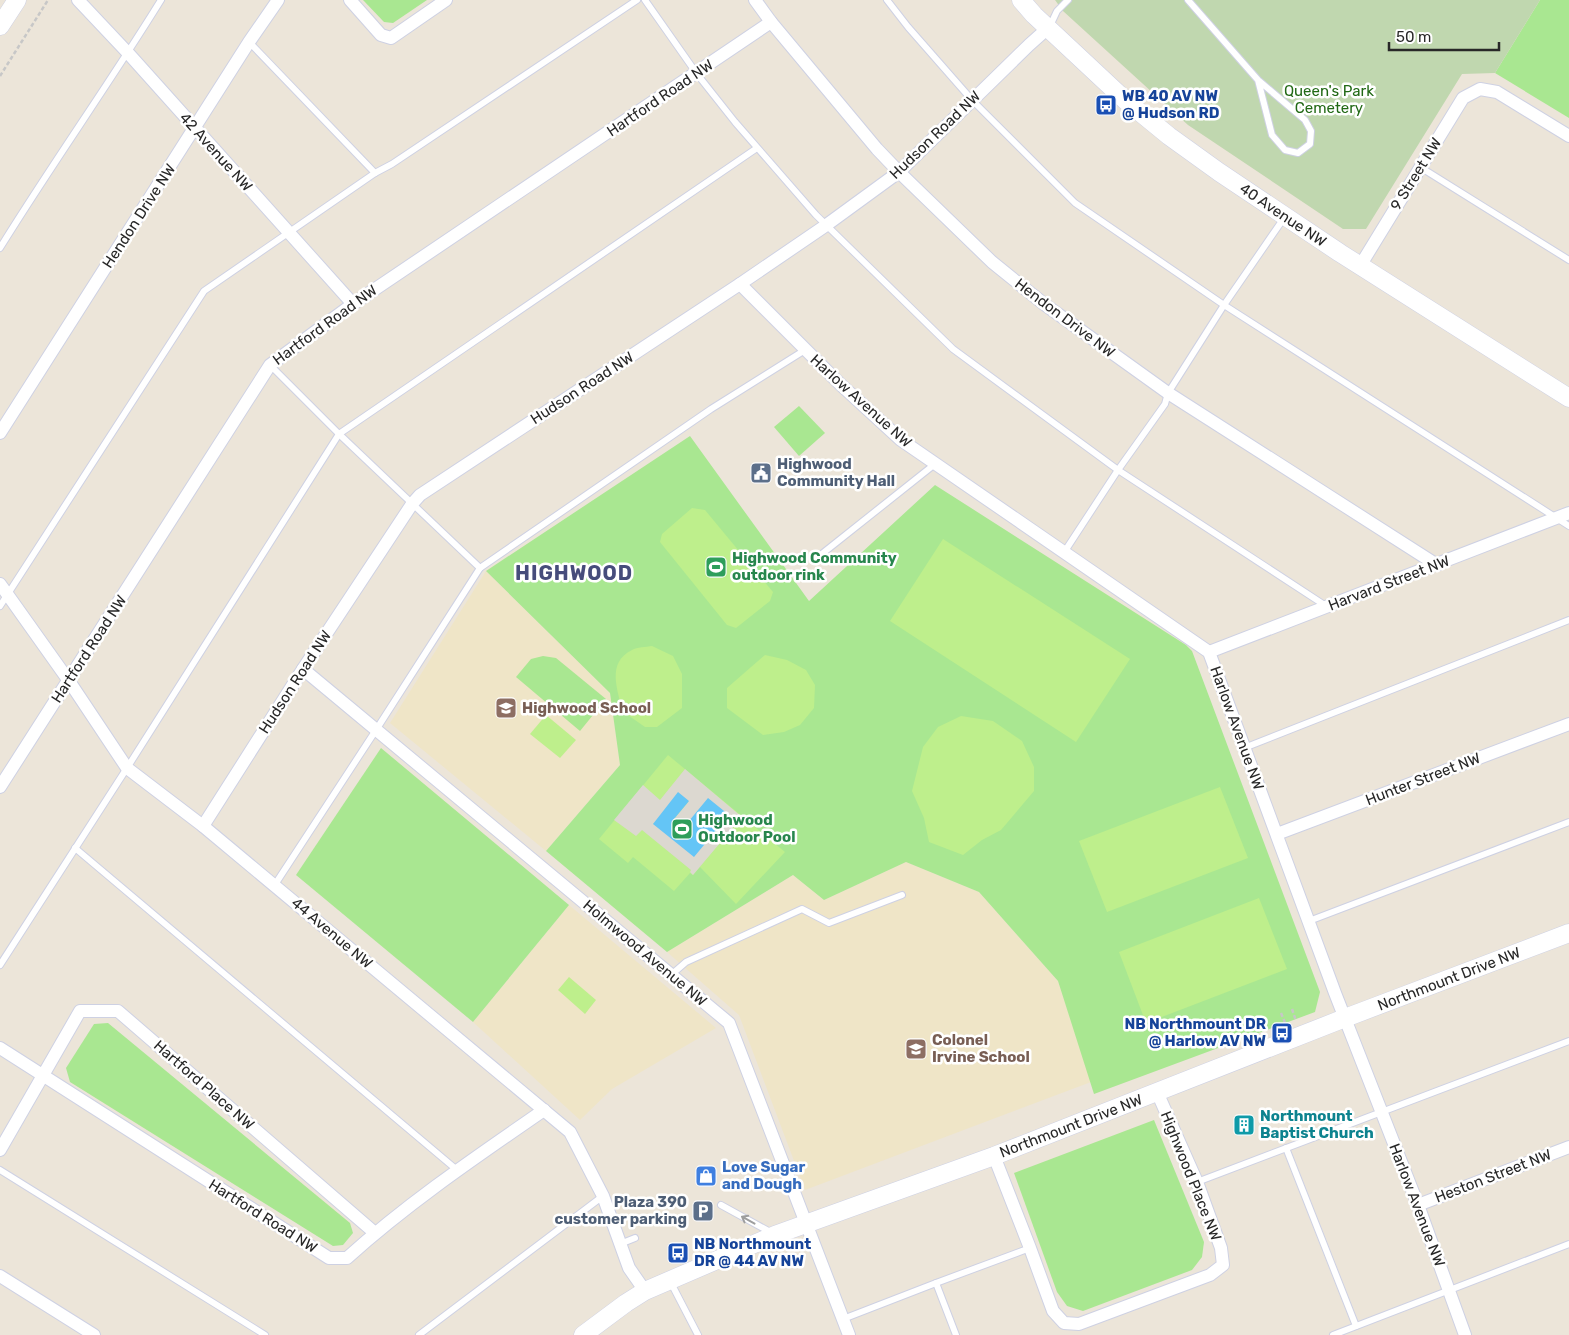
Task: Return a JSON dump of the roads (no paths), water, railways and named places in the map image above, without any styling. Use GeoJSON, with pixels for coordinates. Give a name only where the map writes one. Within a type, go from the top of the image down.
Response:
{"type":"FeatureCollection","features":[{"type":"Feature","properties":{"kind":"street"},"geometry":{"type":"LineString","coordinates":[[0,26],[16,0]]}},
{"type":"Feature","properties":{"kind":"street","name":"42 Avenue NW"},"geometry":{"type":"LineString","coordinates":[[78,0],[353,304]]}},
{"type":"Feature","properties":{"kind":"street","name":"Hendon Drive NW"},"geometry":{"type":"LineString","coordinates":[[0,433],[249,42],[278,0]]}},
{"type":"Feature","properties":{"kind":"street"},"geometry":{"type":"LineString","coordinates":[[350,0],[381,36],[391,38],[446,0]]}},
{"type":"Feature","properties":{"kind":"street","name":"Hendon Drive NW"},"geometry":{"type":"LineString","coordinates":[[755,0],[771,22],[877,149],[992,262],[1044,304],[1168,393],[1437,565]]}},
{"type":"Feature","properties":{"kind":"street","name":"40 Avenue NW"},"geometry":{"type":"LineString","coordinates":[[1022,0],[1034,15],[1125,100],[1169,136],[1285,217],[1569,398]]}},
{"type":"Feature","properties":{"kind":"street","name":"Hartford Road NW"},"geometry":{"type":"LineString","coordinates":[[0,787],[270,365],[353,304],[697,74],[771,22]]}},
{"type":"Feature","properties":{"kind":"street","name":"Hudson Road NW"},"geometry":{"type":"LineString","coordinates":[[203,826],[303,669],[412,504],[420,495],[740,284],[825,226],[899,172],[1048,28]]}},
{"type":"Feature","properties":{"kind":"street","name":"9 Street NW"},"geometry":{"type":"LineString","coordinates":[[1360,266],[1463,98],[1480,89],[1497,92],[1569,136]]}},
{"type":"Feature","properties":{"kind":"street","name":"Harlow Avenue NW"},"geometry":{"type":"LineString","coordinates":[[740,284],[840,384],[901,440],[1065,551],[1209,652],[1345,1018],[1418,1204],[1465,1335]]}},
{"type":"Feature","properties":{"kind":"street","name":"Harvard Street NW"},"geometry":{"type":"LineString","coordinates":[[1209,652],[1563,515]]}},
{"type":"Feature","properties":{"kind":"street","name":"44 Avenue NW"},"geometry":{"type":"LineString","coordinates":[[4,589],[69,680],[128,768],[203,826],[570,1132],[603,1196],[629,1268],[645,1291]]}},
{"type":"Feature","properties":{"kind":"street","name":"Holmwood Avenue NW"},"geometry":{"type":"LineString","coordinates":[[303,669],[729,1023],[849,1335]]}},
{"type":"Feature","properties":{"kind":"street","name":"Hunter Street NW"},"geometry":{"type":"LineString","coordinates":[[1277,834],[1569,724]]}},
{"type":"Feature","properties":{"kind":"street","name":"Northmount Drive NW"},"geometry":{"type":"LineString","coordinates":[[583,1335],[645,1291],[775,1235],[994,1156],[1345,1018],[1569,933]]}},
{"type":"Feature","properties":{"kind":"street","name":"Hartford Place NW"},"geometry":{"type":"LineString","coordinates":[[43,1076],[80,1011],[118,1011],[375,1232]]}},
{"type":"Feature","properties":{"kind":"street","name":"Hartford Road NW"},"geometry":{"type":"LineString","coordinates":[[0,1048],[329,1258],[347,1258],[375,1232],[457,1170],[544,1110]]}},
{"type":"Feature","properties":{"kind":"street"},"geometry":{"type":"LineString","coordinates":[[0,1150],[43,1076]]}},
{"type":"Feature","properties":{"kind":"street","name":"Highwood Place NW"},"geometry":{"type":"LineString","coordinates":[[994,1156],[1053,1311],[1064,1324],[1079,1324],[1210,1275],[1223,1265],[1221,1248],[1197,1182],[1157,1092]]}},
{"type":"Feature","properties":{"kind":"street","name":"Heston Street NW"},"geometry":{"type":"LineString","coordinates":[[1418,1204],[1569,1147]]}},
{"type":"Feature","properties":{"kind":"street"},"geometry":{"type":"LineString","coordinates":[[0,1276],[94,1335]]}},
{"type":"Feature","properties":{"kind":"lane"},"geometry":{"type":"LineString","coordinates":[[0,248],[128,54],[161,0]]}},
{"type":"Feature","properties":{"kind":"lane"},"geometry":{"type":"LineString","coordinates":[[0,606],[4,589],[204,291],[375,173],[392,164],[637,0]]}},
{"type":"Feature","properties":{"kind":"lane"},"geometry":{"type":"LineString","coordinates":[[645,0],[697,74],[757,148],[825,226],[953,349],[1118,470],[1327,607]]}},
{"type":"Feature","properties":{"kind":"lane"},"geometry":{"type":"LineString","coordinates":[[887,0],[972,100],[1075,203],[1224,305],[1563,515],[1569,526]]}},
{"type":"Feature","properties":{"kind":"lane"},"geometry":{"type":"LineString","coordinates":[[1048,28],[1057,11],[1068,0]]}},
{"type":"Feature","properties":{"kind":"lane"},"geometry":{"type":"LineString","coordinates":[[1188,0],[1258,80],[1305,120],[1311,131],[1310,144],[1298,153],[1285,150],[1272,135],[1258,80]]}},
{"type":"Feature","properties":{"kind":"lane"},"geometry":{"type":"LineString","coordinates":[[249,42],[375,173]]}},
{"type":"Feature","properties":{"kind":"lane"},"geometry":{"type":"LineString","coordinates":[[0,965],[128,768],[339,434],[757,148]]}},
{"type":"Feature","properties":{"kind":"lane"},"geometry":{"type":"LineString","coordinates":[[1420,167],[1569,260]]}},
{"type":"Feature","properties":{"kind":"lane"},"geometry":{"type":"LineString","coordinates":[[1065,551],[1118,470],[1165,404],[1168,393],[1224,305],[1285,217]]}},
{"type":"Feature","properties":{"kind":"lane"},"geometry":{"type":"LineString","coordinates":[[274,886],[480,568],[711,409],[805,350]]}},
{"type":"Feature","properties":{"kind":"lane"},"geometry":{"type":"LineString","coordinates":[[270,365],[339,434],[480,568]]}},
{"type":"Feature","properties":{"kind":"lane"},"geometry":{"type":"LineString","coordinates":[[823,553],[935,464]]}},
{"type":"Feature","properties":{"kind":"lane"},"geometry":{"type":"LineString","coordinates":[[1244,748],[1569,620]]}},
{"type":"Feature","properties":{"kind":"lane"},"geometry":{"type":"LineString","coordinates":[[1309,921],[1569,822]]}},
{"type":"Feature","properties":{"kind":"lane"},"geometry":{"type":"LineString","coordinates":[[75,848],[457,1170]]}},
{"type":"Feature","properties":{"kind":"lane"},"geometry":{"type":"LineString","coordinates":[[671,975],[686,962],[802,909],[829,923],[902,894]]}},
{"type":"Feature","properties":{"kind":"lane"},"geometry":{"type":"LineString","coordinates":[[1197,1182],[1569,1041]]}},
{"type":"Feature","properties":{"kind":"lane"},"geometry":{"type":"LineString","coordinates":[[1286,1148],[1356,1326]]}},
{"type":"Feature","properties":{"kind":"lane"},"geometry":{"type":"LineString","coordinates":[[0,1170],[265,1335]]}},
{"type":"Feature","properties":{"kind":"lane"},"geometry":{"type":"LineString","coordinates":[[771,1186],[789,1179]]}},
{"type":"Feature","properties":{"kind":"lane"},"geometry":{"type":"LineString","coordinates":[[419,1335],[603,1196]]}},
{"type":"Feature","properties":{"kind":"lane"},"geometry":{"type":"LineString","coordinates":[[721,1205],[775,1235]]}},
{"type":"Feature","properties":{"kind":"lane"},"geometry":{"type":"LineString","coordinates":[[620,1244],[635,1238]]}},
{"type":"Feature","properties":{"kind":"lane"},"geometry":{"type":"LineString","coordinates":[[1333,1335],[1569,1244]]}},
{"type":"Feature","properties":{"kind":"lane"},"geometry":{"type":"LineString","coordinates":[[843,1320],[1030,1248]]}},
{"type":"Feature","properties":{"kind":"lane"},"geometry":{"type":"LineString","coordinates":[[670,1280],[698,1335]]}},
{"type":"Feature","properties":{"kind":"lane"},"geometry":{"type":"LineString","coordinates":[[936,1283],[956,1335]]}},
{"type":"Feature","properties":{"kind":"water"},"geometry":{"type":"Polygon","coordinates":[[[678,792],[689,801],[674,819],[684,827],[708,798],[729,815],[694,857],[653,824],[678,792]]]}},
{"type":"Feature","properties":{"kind":"place","name":"WB 40 AV NW @ Hudson RD"},"geometry":{"type":"Point","coordinates":[1106,105]}},
{"type":"Feature","properties":{"kind":"place","name":"Highwood Community Hall"},"geometry":{"type":"Point","coordinates":[761,473]}},
{"type":"Feature","properties":{"kind":"place","name":"Highwood Community outdoor rink"},"geometry":{"type":"Point","coordinates":[716,567]}},
{"type":"Feature","properties":{"kind":"place","name":"Highwood School"},"geometry":{"type":"Point","coordinates":[506,708]}},
{"type":"Feature","properties":{"kind":"place","name":"Highwood Outdoor Pool"},"geometry":{"type":"Point","coordinates":[682,829]}},
{"type":"Feature","properties":{"kind":"place","name":"NB Northmount DR @ Harlow AV NW"},"geometry":{"type":"Point","coordinates":[1282,1033]}},
{"type":"Feature","properties":{"kind":"place","name":"Colonel Irvine School"},"geometry":{"type":"Point","coordinates":[916,1049]}},
{"type":"Feature","properties":{"kind":"place","name":"Northmount Baptist Church"},"geometry":{"type":"Point","coordinates":[1244,1125]}},
{"type":"Feature","properties":{"kind":"place","name":"Love Sugar and Dough"},"geometry":{"type":"Point","coordinates":[706,1176]}},
{"type":"Feature","properties":{"kind":"place","name":"Plaza 390 customer parking"},"geometry":{"type":"Point","coordinates":[703,1211]}},
{"type":"Feature","properties":{"kind":"place","name":"NB Northmount DR @ 44 AV NW"},"geometry":{"type":"Point","coordinates":[678,1253]}},
{"type":"Feature","properties":{"kind":"district","name":"HIGHWOOD"},"geometry":{"type":"Point","coordinates":[574,573]}},
{"type":"Feature","properties":{"kind":"park label","name":"Queen's Park Cemetery"},"geometry":{"type":"Point","coordinates":[1329,100]}}]}
